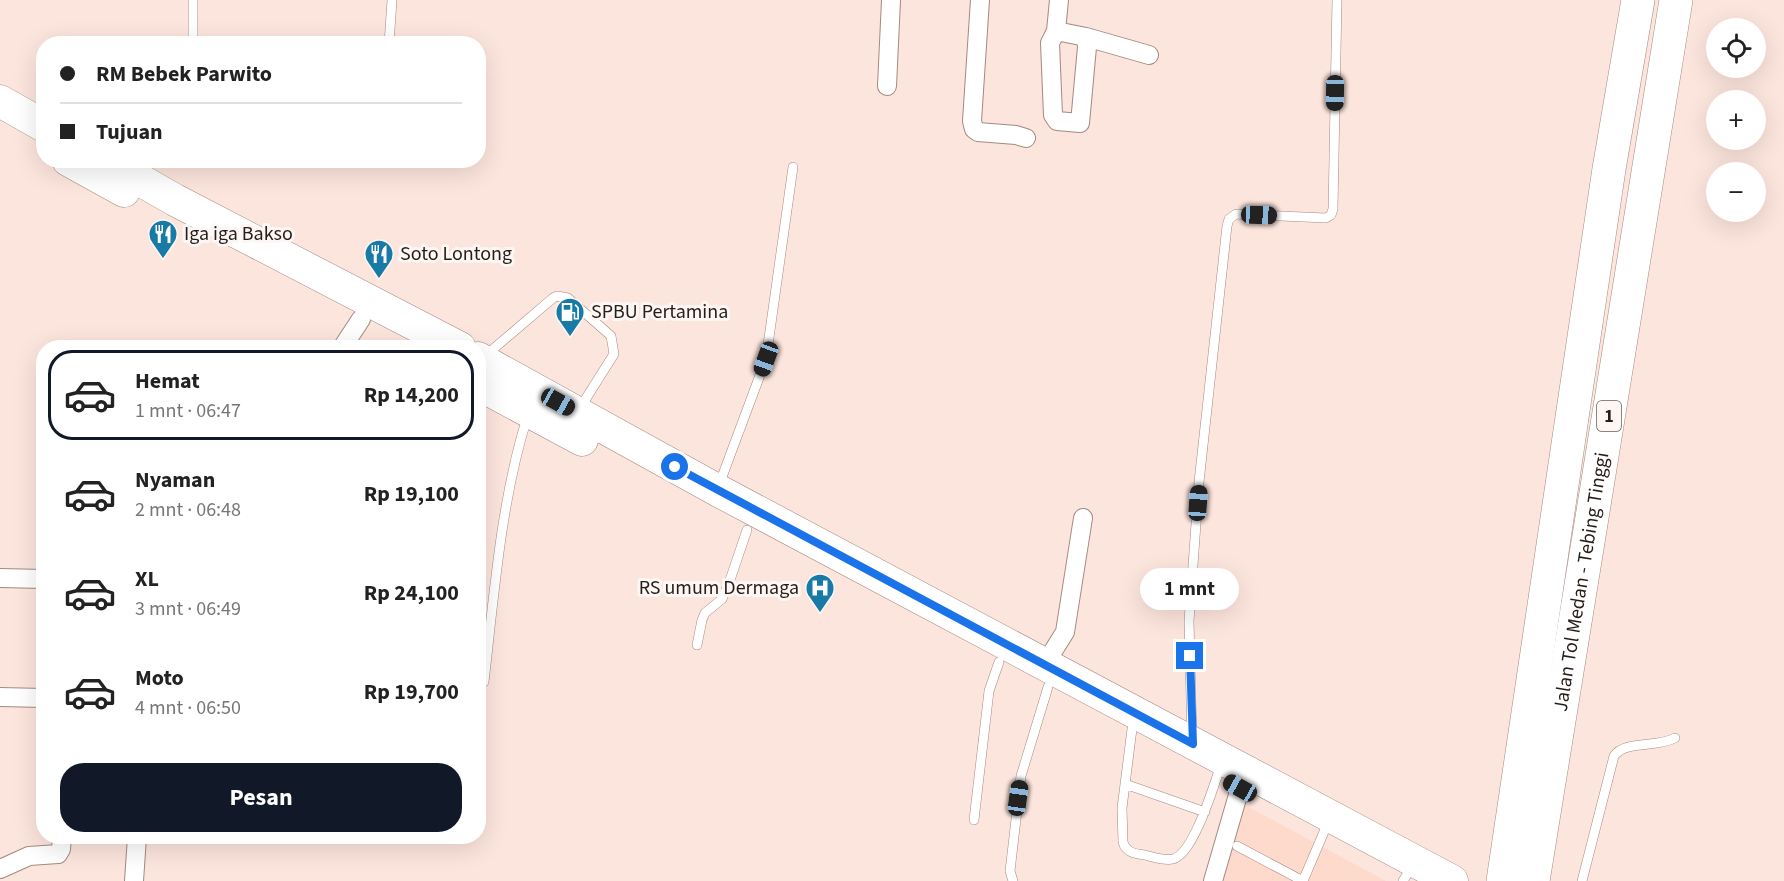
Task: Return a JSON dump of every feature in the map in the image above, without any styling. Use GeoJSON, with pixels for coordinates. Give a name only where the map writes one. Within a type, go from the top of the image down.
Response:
{"type":"FeatureCollection","features":[{"type":"Feature","properties":{"kind":"highway","name":"Jalan Tol Medan - Tebing Tinggi"},"geometry":{"type":"LineString","coordinates":[[1533,881],[1526,825],[1609,169],[1638,0]]}},
{"type":"Feature","properties":{"kind":"highway","name":"Jalan Tol Medan - Tebing Tinggi"},"geometry":{"type":"LineString","coordinates":[[1526,825],[1621,347],[1676,0]]}},
{"type":"Feature","properties":{"kind":"highway"},"geometry":{"type":"LineString","coordinates":[[0,101],[36,121]]}},
{"type":"Feature","properties":{"kind":"highway"},"geometry":{"type":"LineString","coordinates":[[0,124],[36,144]]}},
{"type":"Feature","properties":{"kind":"highway"},"geometry":{"type":"LineString","coordinates":[[83,168],[398,340]]}},
{"type":"Feature","properties":{"kind":"highway"},"geometry":{"type":"LineString","coordinates":[[119,168],[434,340]]}},
{"type":"Feature","properties":{"kind":"highway"},"geometry":{"type":"LineString","coordinates":[[486,368],[577,412],[1047,675],[1227,774],[1327,825],[1410,875],[1452,881]]}},
{"type":"Feature","properties":{"kind":"highway"},"geometry":{"type":"LineString","coordinates":[[486,373],[529,411],[747,530],[999,662],[1047,675]]}},
{"type":"Feature","properties":{"kind":"highway"},"geometry":{"type":"LineString","coordinates":[[1135,722],[1193,744],[1227,774]]}},
{"type":"Feature","properties":{"kind":"highway","name":"1"},"geometry":{"type":"LineString","coordinates":[[1503,881],[1526,825]]}},
{"type":"Feature","properties":{"kind":"street"},"geometry":{"type":"LineString","coordinates":[[887,86],[891,0]]}},
{"type":"Feature","properties":{"kind":"street"},"geometry":{"type":"LineString","coordinates":[[980,0],[972,121],[974,129],[978,132],[1026,138]]}},
{"type":"Feature","properties":{"kind":"street"},"geometry":{"type":"LineString","coordinates":[[1059,0],[1056,31],[1050,43],[1053,115],[1057,121],[1082,122],[1086,37]]}},
{"type":"Feature","properties":{"kind":"street"},"geometry":{"type":"LineString","coordinates":[[1056,31],[1149,55]]}},
{"type":"Feature","properties":{"kind":"street"},"geometry":{"type":"LineString","coordinates":[[347,340],[360,319]]}},
{"type":"Feature","properties":{"kind":"street"},"geometry":{"type":"LineString","coordinates":[[1047,675],[1065,632],[1083,518]]}},
{"type":"Feature","properties":{"kind":"street"},"geometry":{"type":"LineString","coordinates":[[0,578],[36,579]]}},
{"type":"Feature","properties":{"kind":"street"},"geometry":{"type":"LineString","coordinates":[[0,697],[36,698]]}},
{"type":"Feature","properties":{"kind":"street"},"geometry":{"type":"LineString","coordinates":[[1213,881],[1227,774]]}},
{"type":"Feature","properties":{"kind":"street"},"geometry":{"type":"LineString","coordinates":[[0,869],[29,856],[58,854],[61,844]]}},
{"type":"Feature","properties":{"kind":"street"},"geometry":{"type":"LineString","coordinates":[[135,872],[137,844]]}},
{"type":"Feature","properties":{"kind":"lane"},"geometry":{"type":"LineString","coordinates":[[193,0],[193,36]]}},
{"type":"Feature","properties":{"kind":"lane"},"geometry":{"type":"LineString","coordinates":[[390,36],[392,0]]}},
{"type":"Feature","properties":{"kind":"lane"},"geometry":{"type":"LineString","coordinates":[[1193,744],[1189,621],[1199,482],[1227,226],[1229,219],[1236,214],[1326,218],[1331,215],[1333,209],[1337,0]]}},
{"type":"Feature","properties":{"kind":"lane"},"geometry":{"type":"LineString","coordinates":[[717,490],[766,359],[793,167]]}},
{"type":"Feature","properties":{"kind":"lane"},"geometry":{"type":"LineString","coordinates":[[486,352],[553,298],[557,296],[568,298],[611,336],[614,349],[614,354],[577,412]]}},
{"type":"Feature","properties":{"kind":"lane"},"geometry":{"type":"LineString","coordinates":[[486,666],[502,534],[521,436],[529,411]]}},
{"type":"Feature","properties":{"kind":"lane"},"geometry":{"type":"LineString","coordinates":[[697,645],[705,613],[722,599],[747,530]]}},
{"type":"Feature","properties":{"kind":"lane"},"geometry":{"type":"LineString","coordinates":[[974,820],[989,691],[999,662]]}},
{"type":"Feature","properties":{"kind":"lane"},"geometry":{"type":"LineString","coordinates":[[1013,881],[1011,872],[1021,776],[1047,675]]}},
{"type":"Feature","properties":{"kind":"lane"},"geometry":{"type":"LineString","coordinates":[[1135,722],[1125,784],[1122,832],[1124,847],[1134,853],[1169,859],[1177,857],[1192,838],[1227,774]]}},
{"type":"Feature","properties":{"kind":"lane"},"geometry":{"type":"LineString","coordinates":[[1582,881],[1616,752],[1626,747],[1660,744],[1675,738]]}},
{"type":"Feature","properties":{"kind":"lane"},"geometry":{"type":"LineString","coordinates":[[1125,784],[1205,812]]}},
{"type":"Feature","properties":{"kind":"lane"},"geometry":{"type":"LineString","coordinates":[[1237,846],[1303,881],[1327,825]]}},
{"type":"Feature","properties":{"kind":"shaded area"},"geometry":{"type":"Polygon","coordinates":[[[1241,803],[1386,881],[1222,881],[1241,803]]]}},
{"type":"Feature","properties":{"kind":"place","name":"Iga iga Bakso"},"geometry":{"type":"Point","coordinates":[163,260]}},
{"type":"Feature","properties":{"kind":"place","name":"Soto Lontong"},"geometry":{"type":"Point","coordinates":[379,280]}},
{"type":"Feature","properties":{"kind":"place","name":"SPBU Pertamina"},"geometry":{"type":"Point","coordinates":[570,338]}},
{"type":"Feature","properties":{"kind":"place","name":"RS umum Dermaga"},"geometry":{"type":"Point","coordinates":[820,614]}},
{"type":"Feature","properties":{"kind":"route"},"geometry":{"type":"LineString","coordinates":[[675,467],[1193,744],[1190,656]]}}]}
